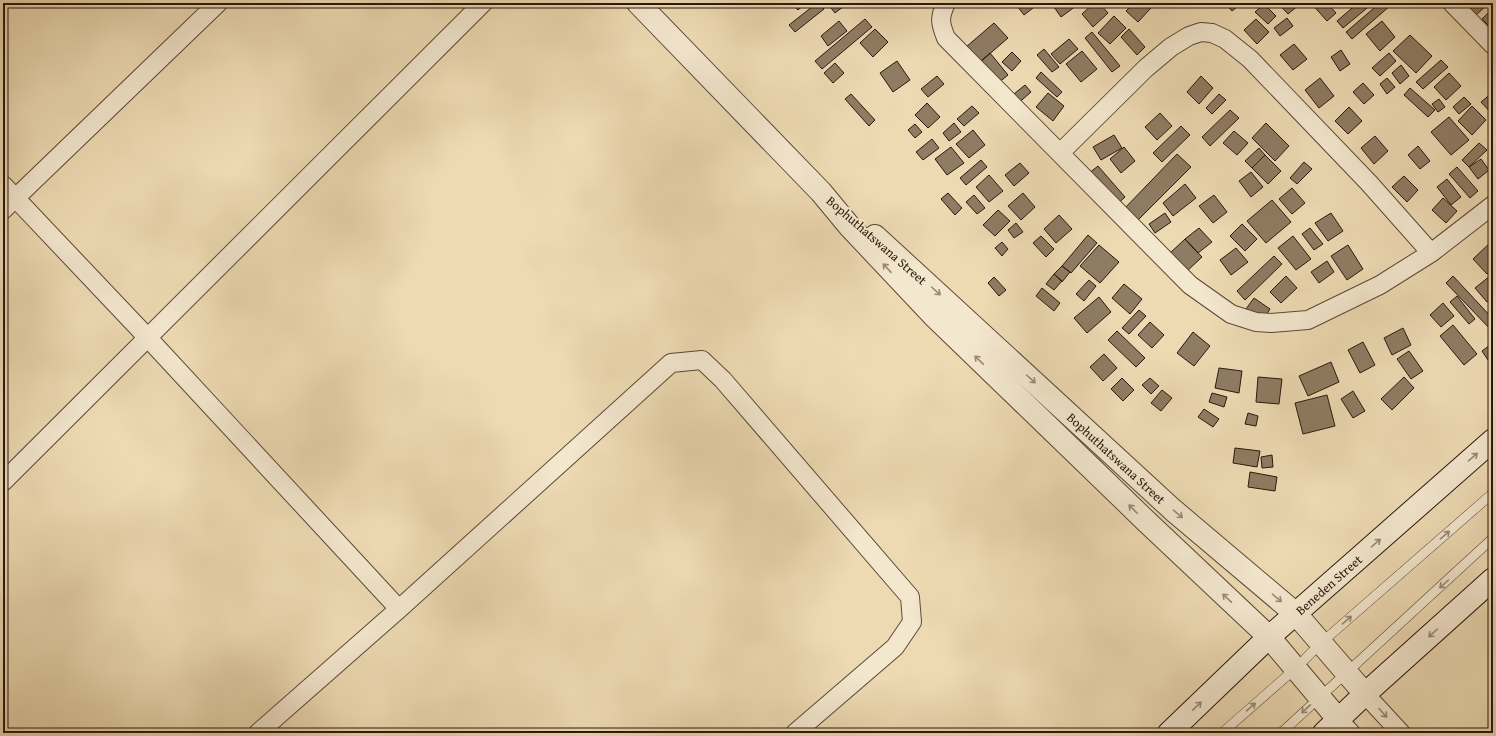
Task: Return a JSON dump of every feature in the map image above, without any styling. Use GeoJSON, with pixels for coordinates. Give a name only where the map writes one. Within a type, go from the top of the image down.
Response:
{"type":"FeatureCollection","features":[{"type":"Feature","properties":{"kind":"street"},"geometry":{"type":"LineString","coordinates":[[218,3],[7,198],[148,338],[399,609]]}},
{"type":"Feature","properties":{"kind":"street"},"geometry":{"type":"LineString","coordinates":[[3,482],[483,3]]}},
{"type":"Feature","properties":{"kind":"street","name":"Bophuthatswana Street"},"geometry":{"type":"LineString","coordinates":[[638,3],[822,192],[850,226],[933,315],[1147,522],[1270,637],[1320,697],[1338,728]]}},
{"type":"Feature","properties":{"kind":"street"},"geometry":{"type":"LineString","coordinates":[[946,3],[942,12],[940,24],[946,38],[1190,285],[1231,314],[1256,322],[1271,323],[1308,320],[1380,285],[1431,253],[1493,205]]}},
{"type":"Feature","properties":{"kind":"street"},"geometry":{"type":"LineString","coordinates":[[1452,3],[1493,45]]}},
{"type":"Feature","properties":{"kind":"street"},"geometry":{"type":"LineString","coordinates":[[1060,153],[1146,68],[1170,47],[1189,36],[1201,32],[1212,33],[1225,39],[1250,59],[1370,182],[1431,253]]}},
{"type":"Feature","properties":{"kind":"street","name":"Bophuthatswana Street"},"geometry":{"type":"LineString","coordinates":[[822,192],[849,212],[1173,510],[1296,614],[1346,673],[1401,733]]}},
{"type":"Feature","properties":{"kind":"street"},"geometry":{"type":"LineString","coordinates":[[262,732],[671,363],[702,360],[723,380],[910,597],[912,622],[895,647],[795,733]]}},
{"type":"Feature","properties":{"kind":"street","name":"Beneden Street"},"geometry":{"type":"LineString","coordinates":[[1169,733],[1270,637],[1493,440]]}},
{"type":"Feature","properties":{"kind":"street"},"geometry":{"type":"LineString","coordinates":[[1338,728],[1365,694],[1493,579]]}},
{"type":"Feature","properties":{"kind":"lane"},"geometry":{"type":"LineString","coordinates":[[1222,733],[1296,668],[1321,643],[1493,493]]}},
{"type":"Feature","properties":{"kind":"lane"},"geometry":{"type":"LineString","coordinates":[[1281,733],[1493,538]]}},
{"type":"Feature","properties":{"kind":"building"},"geometry":{"type":"Polygon","coordinates":[[[806,3],[798,10],[792,4],[806,3]]]}},
{"type":"Feature","properties":{"kind":"building"},"geometry":{"type":"Polygon","coordinates":[[[817,3],[820,3],[824,9],[795,32],[789,25],[817,3]]]}},
{"type":"Feature","properties":{"kind":"building"},"geometry":{"type":"Polygon","coordinates":[[[827,3],[848,3],[835,13],[827,3]]]}},
{"type":"Feature","properties":{"kind":"building"},"geometry":{"type":"Polygon","coordinates":[[[1015,3],[1037,3],[1038,4],[1024,15],[1015,3]]]}},
{"type":"Feature","properties":{"kind":"building"},"geometry":{"type":"Polygon","coordinates":[[[1060,3],[1080,3],[1061,17],[1054,7],[1060,3]]]}},
{"type":"Feature","properties":{"kind":"building"},"geometry":{"type":"Polygon","coordinates":[[[1094,3],[1099,3],[1108,13],[1093,27],[1082,14],[1094,3]]]}},
{"type":"Feature","properties":{"kind":"building"},"geometry":{"type":"Polygon","coordinates":[[[1134,3],[1145,3],[1151,8],[1138,22],[1126,11],[1134,3]]]}},
{"type":"Feature","properties":{"kind":"building"},"geometry":{"type":"Polygon","coordinates":[[[1225,3],[1242,3],[1232,11],[1225,3]]]}},
{"type":"Feature","properties":{"kind":"building"},"geometry":{"type":"Polygon","coordinates":[[[1278,3],[1299,3],[1300,4],[1288,14],[1278,3]]]}},
{"type":"Feature","properties":{"kind":"building"},"geometry":{"type":"Polygon","coordinates":[[[1311,3],[1327,3],[1336,13],[1327,21],[1311,3]]]}},
{"type":"Feature","properties":{"kind":"building"},"geometry":{"type":"Polygon","coordinates":[[[1358,3],[1373,3],[1343,28],[1337,21],[1358,3]]]}},
{"type":"Feature","properties":{"kind":"building"},"geometry":{"type":"Polygon","coordinates":[[[1380,3],[1389,3],[1391,5],[1352,39],[1346,32],[1380,3]]]}},
{"type":"Feature","properties":{"kind":"building"},"geometry":{"type":"Polygon","coordinates":[[[1461,3],[1489,3],[1474,17],[1461,3]]]}},
{"type":"Feature","properties":{"kind":"building"},"geometry":{"type":"Polygon","coordinates":[[[1264,4],[1276,16],[1268,24],[1255,12],[1264,4]]]}},
{"type":"Feature","properties":{"kind":"building"},"geometry":{"type":"Polygon","coordinates":[[[1493,8],[1493,30],[1482,19],[1493,8]]]}},
{"type":"Feature","properties":{"kind":"building"},"geometry":{"type":"Polygon","coordinates":[[[1114,16],[1126,28],[1110,44],[1098,33],[1114,16]]]}},
{"type":"Feature","properties":{"kind":"building"},"geometry":{"type":"Polygon","coordinates":[[[1287,18],[1293,26],[1280,36],[1274,28],[1287,18]]]}},
{"type":"Feature","properties":{"kind":"building"},"geometry":{"type":"Polygon","coordinates":[[[865,19],[872,27],[822,69],[815,61],[865,19]]]}},
{"type":"Feature","properties":{"kind":"building"},"geometry":{"type":"Polygon","coordinates":[[[1256,19],[1269,32],[1257,44],[1244,30],[1256,19]]]}},
{"type":"Feature","properties":{"kind":"building"},"geometry":{"type":"Polygon","coordinates":[[[839,21],[847,31],[828,46],[821,36],[839,21]]]}},
{"type":"Feature","properties":{"kind":"building"},"geometry":{"type":"Polygon","coordinates":[[[1382,21],[1395,37],[1380,51],[1366,34],[1382,21]]]}},
{"type":"Feature","properties":{"kind":"building"},"geometry":{"type":"Polygon","coordinates":[[[994,23],[1008,38],[979,63],[966,47],[994,23]]]}},
{"type":"Feature","properties":{"kind":"building"},"geometry":{"type":"Polygon","coordinates":[[[875,29],[888,42],[873,57],[860,43],[875,29]]]}},
{"type":"Feature","properties":{"kind":"building"},"geometry":{"type":"Polygon","coordinates":[[[1129,29],[1145,47],[1137,55],[1121,37],[1129,29]]]}},
{"type":"Feature","properties":{"kind":"building"},"geometry":{"type":"Polygon","coordinates":[[[1092,32],[1120,66],[1112,72],[1085,38],[1092,32]]]}},
{"type":"Feature","properties":{"kind":"building"},"geometry":{"type":"Polygon","coordinates":[[[1410,35],[1432,56],[1416,73],[1393,51],[1410,35]]]}},
{"type":"Feature","properties":{"kind":"building"},"geometry":{"type":"Polygon","coordinates":[[[1069,39],[1078,49],[1060,64],[1051,54],[1069,39]]]}},
{"type":"Feature","properties":{"kind":"building"},"geometry":{"type":"Polygon","coordinates":[[[1294,44],[1307,59],[1293,70],[1280,55],[1294,44]]]}},
{"type":"Feature","properties":{"kind":"building"},"geometry":{"type":"Polygon","coordinates":[[[1044,49],[1059,67],[1052,72],[1037,55],[1044,49]]]}},
{"type":"Feature","properties":{"kind":"building"},"geometry":{"type":"Polygon","coordinates":[[[1341,50],[1350,64],[1340,71],[1331,57],[1341,50]]]}},
{"type":"Feature","properties":{"kind":"building"},"geometry":{"type":"Polygon","coordinates":[[[1082,51],[1097,69],[1081,82],[1066,64],[1082,51]]]}},
{"type":"Feature","properties":{"kind":"building"},"geometry":{"type":"Polygon","coordinates":[[[1012,52],[1021,61],[1012,71],[1002,62],[1012,52]]]}},
{"type":"Feature","properties":{"kind":"building"},"geometry":{"type":"Polygon","coordinates":[[[990,53],[1008,75],[997,84],[979,63],[990,53]]]}},
{"type":"Feature","properties":{"kind":"building"},"geometry":{"type":"Polygon","coordinates":[[[1389,53],[1396,61],[1380,76],[1372,68],[1389,53]]]}},
{"type":"Feature","properties":{"kind":"building"},"geometry":{"type":"Polygon","coordinates":[[[1441,60],[1448,67],[1423,89],[1416,82],[1441,60]]]}},
{"type":"Feature","properties":{"kind":"building"},"geometry":{"type":"Polygon","coordinates":[[[897,61],[910,80],[893,92],[880,73],[897,61]]]}},
{"type":"Feature","properties":{"kind":"building"},"geometry":{"type":"Polygon","coordinates":[[[835,63],[844,73],[833,83],[824,73],[835,63]]]}},
{"type":"Feature","properties":{"kind":"building"},"geometry":{"type":"Polygon","coordinates":[[[1401,65],[1409,76],[1400,84],[1392,73],[1401,65]]]}},
{"type":"Feature","properties":{"kind":"building"},"geometry":{"type":"Polygon","coordinates":[[[1041,72],[1062,92],[1057,97],[1036,78],[1041,72]]]}},
{"type":"Feature","properties":{"kind":"building"},"geometry":{"type":"Polygon","coordinates":[[[1449,73],[1461,86],[1446,100],[1434,87],[1449,73]]]}},
{"type":"Feature","properties":{"kind":"building"},"geometry":{"type":"Polygon","coordinates":[[[937,76],[944,84],[928,97],[921,89],[937,76]]]}},
{"type":"Feature","properties":{"kind":"building"},"geometry":{"type":"Polygon","coordinates":[[[1201,76],[1213,88],[1199,104],[1187,92],[1201,76]]]}},
{"type":"Feature","properties":{"kind":"building"},"geometry":{"type":"Polygon","coordinates":[[[1320,78],[1334,96],[1319,108],[1305,90],[1320,78]]]}},
{"type":"Feature","properties":{"kind":"building"},"geometry":{"type":"Polygon","coordinates":[[[1387,78],[1395,87],[1387,94],[1380,84],[1387,78]]]}},
{"type":"Feature","properties":{"kind":"building"},"geometry":{"type":"Polygon","coordinates":[[[1363,83],[1374,95],[1364,104],[1353,92],[1363,83]]]}},
{"type":"Feature","properties":{"kind":"building"},"geometry":{"type":"Polygon","coordinates":[[[1025,85],[1031,92],[1015,106],[1009,98],[1025,85]]]}},
{"type":"Feature","properties":{"kind":"building"},"geometry":{"type":"Polygon","coordinates":[[[1410,88],[1435,110],[1428,117],[1404,95],[1410,88]]]}},
{"type":"Feature","properties":{"kind":"building"},"geometry":{"type":"Polygon","coordinates":[[[1048,93],[1064,106],[1053,121],[1036,107],[1048,93]]]}},
{"type":"Feature","properties":{"kind":"building"},"geometry":{"type":"Polygon","coordinates":[[[1492,93],[1493,94],[1493,115],[1481,102],[1492,93]]]}},
{"type":"Feature","properties":{"kind":"building"},"geometry":{"type":"Polygon","coordinates":[[[851,94],[875,120],[869,126],[845,99],[851,94]]]}},
{"type":"Feature","properties":{"kind":"building"},"geometry":{"type":"Polygon","coordinates":[[[1219,94],[1226,100],[1212,114],[1206,108],[1219,94]]]}},
{"type":"Feature","properties":{"kind":"building"},"geometry":{"type":"Polygon","coordinates":[[[1464,97],[1471,104],[1459,114],[1453,107],[1464,97]]]}},
{"type":"Feature","properties":{"kind":"building"},"geometry":{"type":"Polygon","coordinates":[[[1439,99],[1445,107],[1438,112],[1432,104],[1439,99]]]}},
{"type":"Feature","properties":{"kind":"building"},"geometry":{"type":"Polygon","coordinates":[[[927,103],[940,117],[928,128],[915,115],[927,103]]]}},
{"type":"Feature","properties":{"kind":"building"},"geometry":{"type":"Polygon","coordinates":[[[972,106],[979,113],[964,126],[957,119],[972,106]]]}},
{"type":"Feature","properties":{"kind":"building"},"geometry":{"type":"Polygon","coordinates":[[[1472,106],[1486,120],[1472,135],[1458,121],[1472,106]]]}},
{"type":"Feature","properties":{"kind":"building"},"geometry":{"type":"Polygon","coordinates":[[[1349,107],[1362,121],[1348,134],[1335,121],[1349,107]]]}},
{"type":"Feature","properties":{"kind":"building"},"geometry":{"type":"Polygon","coordinates":[[[1230,110],[1239,118],[1210,146],[1202,137],[1230,110]]]}},
{"type":"Feature","properties":{"kind":"building"},"geometry":{"type":"Polygon","coordinates":[[[1160,113],[1172,126],[1157,140],[1145,127],[1160,113]]]}},
{"type":"Feature","properties":{"kind":"building"},"geometry":{"type":"Polygon","coordinates":[[[1449,117],[1469,140],[1451,155],[1431,132],[1449,117]]]}},
{"type":"Feature","properties":{"kind":"building"},"geometry":{"type":"Polygon","coordinates":[[[954,123],[961,132],[949,141],[943,133],[954,123]]]}},
{"type":"Feature","properties":{"kind":"building"},"geometry":{"type":"Polygon","coordinates":[[[1266,123],[1289,146],[1275,161],[1252,138],[1266,123]]]}},
{"type":"Feature","properties":{"kind":"building"},"geometry":{"type":"Polygon","coordinates":[[[915,124],[922,132],[915,138],[908,130],[915,124]]]}},
{"type":"Feature","properties":{"kind":"building"},"geometry":{"type":"Polygon","coordinates":[[[1181,126],[1190,135],[1162,162],[1153,153],[1181,126]]]}},
{"type":"Feature","properties":{"kind":"building"},"geometry":{"type":"Polygon","coordinates":[[[973,130],[985,145],[969,158],[956,144],[973,130]]]}},
{"type":"Feature","properties":{"kind":"building"},"geometry":{"type":"Polygon","coordinates":[[[1234,131],[1248,143],[1237,155],[1223,143],[1234,131]]]}},
{"type":"Feature","properties":{"kind":"building"},"geometry":{"type":"Polygon","coordinates":[[[1114,135],[1122,148],[1101,160],[1093,147],[1114,135]]]}},
{"type":"Feature","properties":{"kind":"building"},"geometry":{"type":"Polygon","coordinates":[[[1375,136],[1388,151],[1374,164],[1361,148],[1375,136]]]}},
{"type":"Feature","properties":{"kind":"building"},"geometry":{"type":"Polygon","coordinates":[[[932,139],[939,148],[923,160],[916,152],[932,139]]]}},
{"type":"Feature","properties":{"kind":"building"},"geometry":{"type":"Polygon","coordinates":[[[1479,143],[1487,150],[1469,167],[1462,160],[1479,143]]]}},
{"type":"Feature","properties":{"kind":"building"},"geometry":{"type":"Polygon","coordinates":[[[1418,146],[1430,161],[1420,169],[1408,155],[1418,146]]]}},
{"type":"Feature","properties":{"kind":"building"},"geometry":{"type":"Polygon","coordinates":[[[951,147],[964,163],[947,175],[935,159],[951,147]]]}},
{"type":"Feature","properties":{"kind":"building"},"geometry":{"type":"Polygon","coordinates":[[[1124,147],[1135,161],[1121,173],[1110,159],[1124,147]]]}},
{"type":"Feature","properties":{"kind":"building"},"geometry":{"type":"Polygon","coordinates":[[[1259,148],[1265,155],[1252,168],[1245,161],[1259,148]]]}},
{"type":"Feature","properties":{"kind":"building"},"geometry":{"type":"Polygon","coordinates":[[[1177,154],[1191,167],[1136,222],[1123,210],[1177,154]]]}},
{"type":"Feature","properties":{"kind":"building"},"geometry":{"type":"Polygon","coordinates":[[[1265,155],[1281,171],[1268,184],[1252,168],[1265,155]]]}},
{"type":"Feature","properties":{"kind":"building"},"geometry":{"type":"Polygon","coordinates":[[[1481,159],[1489,170],[1478,179],[1469,167],[1481,159]]]}},
{"type":"Feature","properties":{"kind":"building"},"geometry":{"type":"Polygon","coordinates":[[[981,160],[987,167],[966,185],[960,178],[981,160]]]}},
{"type":"Feature","properties":{"kind":"building"},"geometry":{"type":"Polygon","coordinates":[[[1304,162],[1312,169],[1297,184],[1290,178],[1304,162]]]}},
{"type":"Feature","properties":{"kind":"building"},"geometry":{"type":"Polygon","coordinates":[[[1020,163],[1029,173],[1014,186],[1005,175],[1020,163]]]}},
{"type":"Feature","properties":{"kind":"building"},"geometry":{"type":"Polygon","coordinates":[[[1098,166],[1125,197],[1115,206],[1088,174],[1098,166]]]}},
{"type":"Feature","properties":{"kind":"building"},"geometry":{"type":"Polygon","coordinates":[[[1457,167],[1478,191],[1470,198],[1449,174],[1457,167]]]}},
{"type":"Feature","properties":{"kind":"building"},"geometry":{"type":"Polygon","coordinates":[[[1251,172],[1263,187],[1251,197],[1239,181],[1251,172]]]}},
{"type":"Feature","properties":{"kind":"building"},"geometry":{"type":"Polygon","coordinates":[[[989,175],[1003,191],[989,202],[976,187],[989,175]]]}},
{"type":"Feature","properties":{"kind":"building"},"geometry":{"type":"Polygon","coordinates":[[[1404,176],[1418,190],[1407,202],[1392,187],[1404,176]]]}},
{"type":"Feature","properties":{"kind":"building"},"geometry":{"type":"Polygon","coordinates":[[[1447,179],[1461,197],[1451,205],[1437,187],[1447,179]]]}},
{"type":"Feature","properties":{"kind":"building"},"geometry":{"type":"Polygon","coordinates":[[[1185,184],[1196,198],[1173,216],[1163,203],[1185,184]]]}},
{"type":"Feature","properties":{"kind":"building"},"geometry":{"type":"Polygon","coordinates":[[[1292,188],[1305,203],[1292,214],[1279,199],[1292,188]]]}},
{"type":"Feature","properties":{"kind":"building"},"geometry":{"type":"Polygon","coordinates":[[[948,193],[962,208],[955,215],[941,199],[948,193]]]}},
{"type":"Feature","properties":{"kind":"building"},"geometry":{"type":"Polygon","coordinates":[[[1023,193],[1035,207],[1021,220],[1008,206],[1023,193]]]}},
{"type":"Feature","properties":{"kind":"building"},"geometry":{"type":"Polygon","coordinates":[[[974,195],[985,208],[977,214],[966,202],[974,195]]]}},
{"type":"Feature","properties":{"kind":"building"},"geometry":{"type":"Polygon","coordinates":[[[1214,195],[1227,212],[1213,223],[1199,206],[1214,195]]]}},
{"type":"Feature","properties":{"kind":"building"},"geometry":{"type":"Polygon","coordinates":[[[1443,198],[1457,211],[1446,223],[1432,210],[1443,198]]]}},
{"type":"Feature","properties":{"kind":"building"},"geometry":{"type":"Polygon","coordinates":[[[1272,200],[1291,222],[1266,243],[1247,221],[1272,200]]]}},
{"type":"Feature","properties":{"kind":"building"},"geometry":{"type":"Polygon","coordinates":[[[998,210],[1010,221],[995,236],[983,225],[998,210]]]}},
{"type":"Feature","properties":{"kind":"building"},"geometry":{"type":"Polygon","coordinates":[[[1165,213],[1171,222],[1155,233],[1149,224],[1165,213]]]}},
{"type":"Feature","properties":{"kind":"building"},"geometry":{"type":"Polygon","coordinates":[[[1331,213],[1343,231],[1328,241],[1315,223],[1331,213]]]}},
{"type":"Feature","properties":{"kind":"building"},"geometry":{"type":"Polygon","coordinates":[[[1059,215],[1072,229],[1056,243],[1044,229],[1059,215]]]}},
{"type":"Feature","properties":{"kind":"building"},"geometry":{"type":"Polygon","coordinates":[[[1016,223],[1023,232],[1014,238],[1008,230],[1016,223]]]}},
{"type":"Feature","properties":{"kind":"building"},"geometry":{"type":"Polygon","coordinates":[[[1242,224],[1257,239],[1245,251],[1230,236],[1242,224]]]}},
{"type":"Feature","properties":{"kind":"building"},"geometry":{"type":"Polygon","coordinates":[[[1199,228],[1212,242],[1198,253],[1185,239],[1199,228]]]}},
{"type":"Feature","properties":{"kind":"building"},"geometry":{"type":"Polygon","coordinates":[[[1310,228],[1323,244],[1314,250],[1302,234],[1310,228]]]}},
{"type":"Feature","properties":{"kind":"building"},"geometry":{"type":"Polygon","coordinates":[[[1088,235],[1097,243],[1071,273],[1062,266],[1088,235]]]}},
{"type":"Feature","properties":{"kind":"building"},"geometry":{"type":"Polygon","coordinates":[[[1041,236],[1054,249],[1046,257],[1033,243],[1041,236]]]}},
{"type":"Feature","properties":{"kind":"building"},"geometry":{"type":"Polygon","coordinates":[[[1293,236],[1311,259],[1296,270],[1278,248],[1293,236]]]}},
{"type":"Feature","properties":{"kind":"building"},"geometry":{"type":"Polygon","coordinates":[[[1185,239],[1202,257],[1186,272],[1169,254],[1185,239]]]}},
{"type":"Feature","properties":{"kind":"building"},"geometry":{"type":"Polygon","coordinates":[[[1002,242],[1008,249],[1002,256],[995,248],[1002,242]]]}},
{"type":"Feature","properties":{"kind":"building"},"geometry":{"type":"Polygon","coordinates":[[[1491,242],[1493,245],[1493,268],[1487,274],[1473,259],[1491,242]]]}},
{"type":"Feature","properties":{"kind":"building"},"geometry":{"type":"Polygon","coordinates":[[[1099,245],[1119,262],[1100,283],[1080,266],[1099,245]]]}},
{"type":"Feature","properties":{"kind":"building"},"geometry":{"type":"Polygon","coordinates":[[[1348,245],[1363,269],[1347,280],[1331,256],[1348,245]]]}},
{"type":"Feature","properties":{"kind":"building"},"geometry":{"type":"Polygon","coordinates":[[[1236,248],[1248,262],[1231,275],[1220,260],[1236,248]]]}},
{"type":"Feature","properties":{"kind":"building"},"geometry":{"type":"Polygon","coordinates":[[[1274,256],[1282,264],[1245,300],[1237,291],[1274,256]]]}},
{"type":"Feature","properties":{"kind":"building"},"geometry":{"type":"Polygon","coordinates":[[[1327,261],[1334,272],[1319,283],[1311,272],[1327,261]]]}},
{"type":"Feature","properties":{"kind":"building"},"geometry":{"type":"Polygon","coordinates":[[[1062,266],[1070,272],[1062,282],[1054,274],[1062,266]]]}},
{"type":"Feature","properties":{"kind":"building"},"geometry":{"type":"Polygon","coordinates":[[[1054,274],[1062,281],[1054,290],[1046,284],[1054,274]]]}},
{"type":"Feature","properties":{"kind":"building"},"geometry":{"type":"Polygon","coordinates":[[[1286,276],[1297,288],[1281,303],[1270,292],[1286,276]]]}},
{"type":"Feature","properties":{"kind":"building"},"geometry":{"type":"Polygon","coordinates":[[[1453,276],[1493,319],[1493,332],[1446,283],[1453,276]]]}},
{"type":"Feature","properties":{"kind":"building"},"geometry":{"type":"Polygon","coordinates":[[[1490,276],[1493,280],[1493,298],[1487,302],[1475,288],[1490,276]]]}},
{"type":"Feature","properties":{"kind":"building"},"geometry":{"type":"Polygon","coordinates":[[[994,277],[1006,290],[999,296],[988,283],[994,277]]]}},
{"type":"Feature","properties":{"kind":"building"},"geometry":{"type":"Polygon","coordinates":[[[1089,280],[1096,286],[1084,301],[1076,294],[1089,280]]]}},
{"type":"Feature","properties":{"kind":"building"},"geometry":{"type":"Polygon","coordinates":[[[1124,284],[1142,299],[1130,314],[1112,298],[1124,284]]]}},
{"type":"Feature","properties":{"kind":"building"},"geometry":{"type":"Polygon","coordinates":[[[1042,288],[1060,303],[1054,311],[1036,296],[1042,288]]]}},
{"type":"Feature","properties":{"kind":"building"},"geometry":{"type":"Polygon","coordinates":[[[1457,296],[1475,319],[1469,324],[1450,302],[1457,296]]]}},
{"type":"Feature","properties":{"kind":"building"},"geometry":{"type":"Polygon","coordinates":[[[1099,297],[1111,312],[1087,333],[1074,318],[1099,297]]]}},
{"type":"Feature","properties":{"kind":"building"},"geometry":{"type":"Polygon","coordinates":[[[1254,298],[1270,309],[1263,320],[1246,309],[1254,298]]]}},
{"type":"Feature","properties":{"kind":"building"},"geometry":{"type":"Polygon","coordinates":[[[1443,303],[1454,316],[1441,327],[1430,315],[1443,303]]]}},
{"type":"Feature","properties":{"kind":"building"},"geometry":{"type":"Polygon","coordinates":[[[1139,310],[1146,316],[1129,334],[1122,328],[1139,310]]]}},
{"type":"Feature","properties":{"kind":"building"},"geometry":{"type":"Polygon","coordinates":[[[1150,322],[1164,335],[1152,348],[1138,335],[1150,322]]]}},
{"type":"Feature","properties":{"kind":"building"},"geometry":{"type":"Polygon","coordinates":[[[1453,325],[1477,354],[1464,365],[1440,336],[1453,325]]]}},
{"type":"Feature","properties":{"kind":"building"},"geometry":{"type":"Polygon","coordinates":[[[1403,328],[1411,345],[1392,355],[1384,338],[1403,328]]]}},
{"type":"Feature","properties":{"kind":"building"},"geometry":{"type":"Polygon","coordinates":[[[1117,331],[1145,358],[1136,367],[1108,340],[1117,331]]]}},
{"type":"Feature","properties":{"kind":"building"},"geometry":{"type":"Polygon","coordinates":[[[1193,332],[1210,346],[1194,366],[1177,353],[1193,332]]]}},
{"type":"Feature","properties":{"kind":"building"},"geometry":{"type":"Polygon","coordinates":[[[1363,342],[1375,365],[1360,373],[1348,350],[1363,342]]]}},
{"type":"Feature","properties":{"kind":"building"},"geometry":{"type":"Polygon","coordinates":[[[1493,343],[1493,357],[1488,360],[1482,351],[1493,343]]]}},
{"type":"Feature","properties":{"kind":"building"},"geometry":{"type":"Polygon","coordinates":[[[1409,351],[1423,371],[1411,379],[1397,359],[1409,351]]]}},
{"type":"Feature","properties":{"kind":"building"},"geometry":{"type":"Polygon","coordinates":[[[1104,354],[1117,368],[1103,381],[1090,367],[1104,354]]]}},
{"type":"Feature","properties":{"kind":"building"},"geometry":{"type":"Polygon","coordinates":[[[1331,362],[1339,382],[1308,396],[1299,376],[1331,362]]]}},
{"type":"Feature","properties":{"kind":"building"},"geometry":{"type":"Polygon","coordinates":[[[1219,368],[1242,371],[1239,393],[1215,388],[1219,368]]]}},
{"type":"Feature","properties":{"kind":"building"},"geometry":{"type":"Polygon","coordinates":[[[1258,377],[1282,379],[1279,404],[1256,402],[1258,377]]]}},
{"type":"Feature","properties":{"kind":"building"},"geometry":{"type":"Polygon","coordinates":[[[1404,377],[1414,388],[1392,410],[1381,399],[1404,377]]]}},
{"type":"Feature","properties":{"kind":"building"},"geometry":{"type":"Polygon","coordinates":[[[1122,378],[1134,390],[1123,401],[1111,389],[1122,378]]]}},
{"type":"Feature","properties":{"kind":"building"},"geometry":{"type":"Polygon","coordinates":[[[1150,378],[1159,386],[1151,394],[1142,385],[1150,378]]]}},
{"type":"Feature","properties":{"kind":"building"},"geometry":{"type":"Polygon","coordinates":[[[1162,390],[1172,398],[1161,411],[1151,403],[1162,390]]]}},
{"type":"Feature","properties":{"kind":"building"},"geometry":{"type":"Polygon","coordinates":[[[1353,391],[1365,411],[1353,418],[1341,399],[1353,391]]]}},
{"type":"Feature","properties":{"kind":"building"},"geometry":{"type":"Polygon","coordinates":[[[1212,393],[1227,397],[1224,407],[1209,402],[1212,393]]]}},
{"type":"Feature","properties":{"kind":"building"},"geometry":{"type":"Polygon","coordinates":[[[1327,395],[1335,426],[1303,434],[1295,403],[1327,395]]]}},
{"type":"Feature","properties":{"kind":"building"},"geometry":{"type":"Polygon","coordinates":[[[1204,409],[1219,419],[1213,427],[1198,417],[1204,409]]]}},
{"type":"Feature","properties":{"kind":"building"},"geometry":{"type":"Polygon","coordinates":[[[1248,413],[1258,416],[1256,426],[1245,424],[1248,413]]]}},
{"type":"Feature","properties":{"kind":"building"},"geometry":{"type":"Polygon","coordinates":[[[1235,448],[1260,451],[1257,467],[1233,463],[1235,448]]]}},
{"type":"Feature","properties":{"kind":"building"},"geometry":{"type":"Polygon","coordinates":[[[1272,455],[1273,467],[1262,468],[1261,457],[1272,455]]]}},
{"type":"Feature","properties":{"kind":"building"},"geometry":{"type":"Polygon","coordinates":[[[1250,472],[1277,477],[1275,491],[1248,487],[1250,472]]]}}]}
